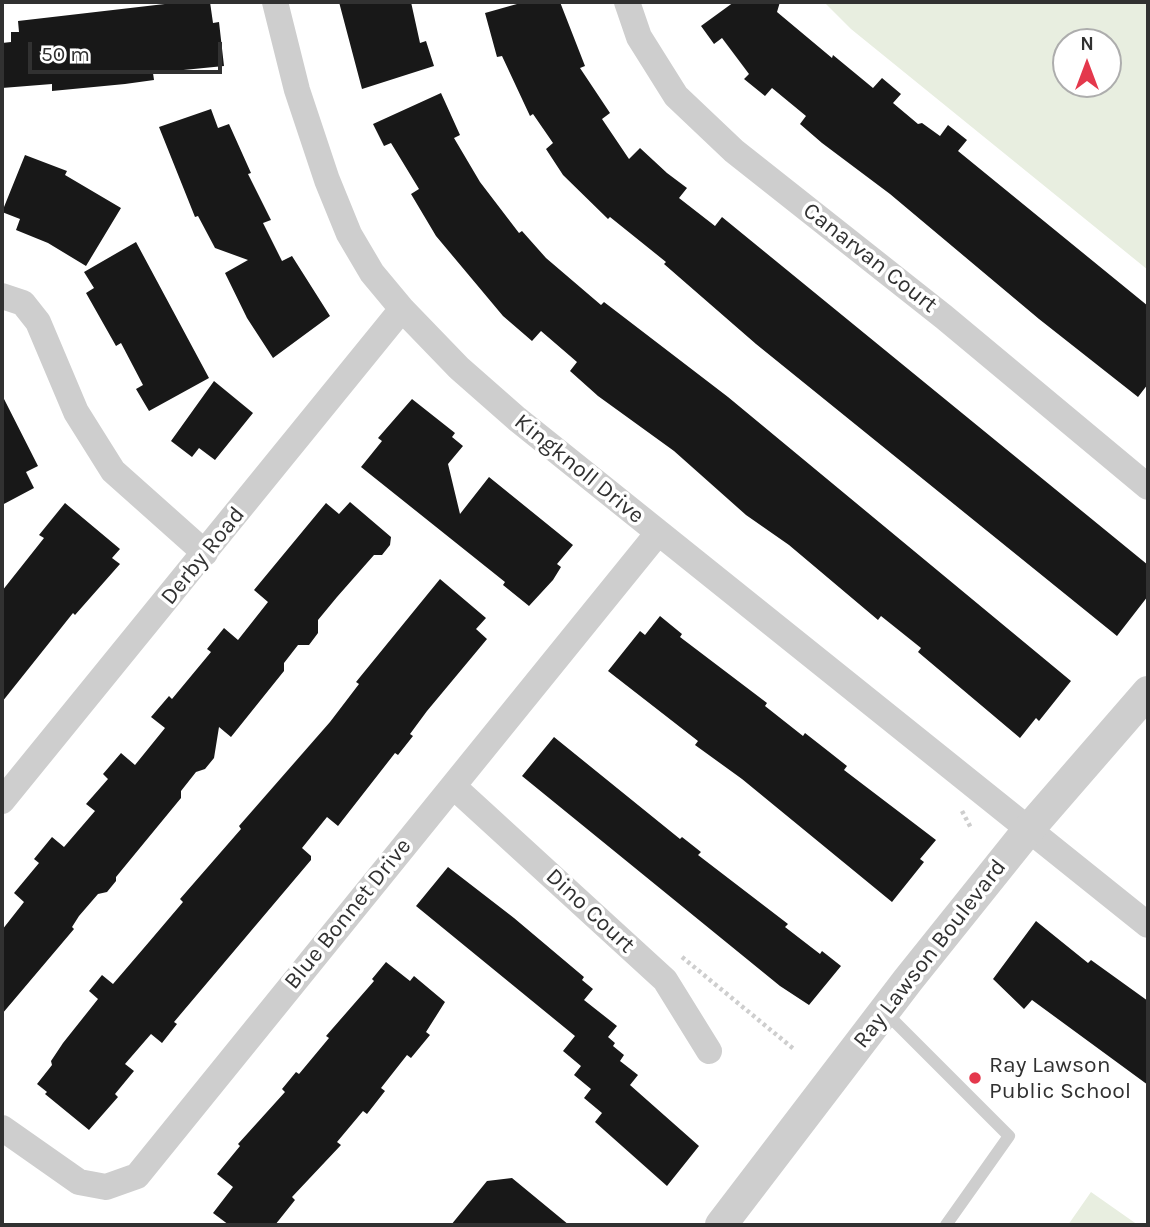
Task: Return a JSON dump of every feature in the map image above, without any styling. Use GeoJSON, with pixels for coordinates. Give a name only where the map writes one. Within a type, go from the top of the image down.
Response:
{"type":"FeatureCollection","features":[{"type":"Feature","properties":{"kind":"street","name":"Kingknoll Drive"},"geometry":{"type":"LineString","coordinates":[[275,2],[297,90],[345,223],[372,273],[402,309],[459,368],[517,419],[1148,925]]}},
{"type":"Feature","properties":{"kind":"street","name":"Canarvan Court"},"geometry":{"type":"LineString","coordinates":[[627,2],[639,37],[676,96],[734,151],[944,317],[1148,487]]}},
{"type":"Feature","properties":{"kind":"street"},"geometry":{"type":"LineString","coordinates":[[2,296],[23,303],[38,322],[76,412],[113,471],[205,553]]}},
{"type":"Feature","properties":{"kind":"street","name":"Derby Road"},"geometry":{"type":"LineString","coordinates":[[2,801],[402,309]]}},
{"type":"Feature","properties":{"kind":"street","name":"Blue Bonnet Drive"},"geometry":{"type":"LineString","coordinates":[[2,1128],[79,1182],[106,1187],[137,1176],[658,533]]}},
{"type":"Feature","properties":{"kind":"street","name":"Ray Lawson Boulevard"},"geometry":{"type":"LineString","coordinates":[[721,1225],[884,1011],[1029,829],[1148,692]]}},
{"type":"Feature","properties":{"kind":"street","name":"Dino Court"},"geometry":{"type":"LineString","coordinates":[[453,786],[665,980],[709,1051]]}},
{"type":"Feature","properties":{"kind":"lane"},"geometry":{"type":"LineString","coordinates":[[884,1011],[1009,1136],[946,1225]]}},
{"type":"Feature","properties":{"kind":"path"},"geometry":{"type":"LineString","coordinates":[[959,807],[971,828]]}},
{"type":"Feature","properties":{"kind":"path"},"geometry":{"type":"LineString","coordinates":[[677,954],[795,1050]]}},
{"type":"Feature","properties":{"kind":"shaded area"},"geometry":{"type":"Polygon","coordinates":[[[824,2],[1148,2],[1148,270],[851,29],[824,2]]]}},
{"type":"Feature","properties":{"kind":"shaded area"},"geometry":{"type":"Polygon","coordinates":[[[1091,1192],[1138,1225],[1068,1225],[1091,1192]]]}},
{"type":"Feature","properties":{"kind":"building"},"geometry":{"type":"Polygon","coordinates":[[[182,2],[210,2],[213,23],[219,22],[224,66],[153,73],[154,80],[125,84],[52,91],[52,84],[2,88],[2,43],[11,42],[11,32],[19,32],[18,21],[182,2]]]}},
{"type":"Feature","properties":{"kind":"building"},"geometry":{"type":"Polygon","coordinates":[[[339,2],[411,2],[420,43],[426,41],[434,66],[362,89],[339,2]]]}},
{"type":"Feature","properties":{"kind":"building"},"geometry":{"type":"Polygon","coordinates":[[[524,2],[560,2],[585,66],[580,68],[610,113],[602,119],[629,159],[640,148],[687,188],[679,198],[715,226],[722,217],[1148,565],[1148,596],[1117,636],[756,344],[664,264],[666,262],[610,217],[608,219],[563,175],[546,149],[553,143],[533,114],[530,116],[502,56],[497,57],[485,13],[524,2]]]}},
{"type":"Feature","properties":{"kind":"building"},"geometry":{"type":"Polygon","coordinates":[[[734,2],[780,2],[777,12],[832,58],[833,55],[873,88],[882,78],[901,94],[893,103],[918,124],[922,123],[940,136],[948,125],[967,140],[958,151],[1148,306],[1148,384],[1138,397],[1039,319],[890,194],[822,143],[800,124],[806,116],[772,88],[765,96],[744,79],[749,74],[722,38],[714,44],[701,26],[734,2]]]}},
{"type":"Feature","properties":{"kind":"building"},"geometry":{"type":"Polygon","coordinates":[[[441,93],[460,135],[454,138],[480,182],[519,233],[522,231],[546,258],[601,305],[604,302],[728,397],[1071,681],[1039,721],[1036,718],[1020,738],[918,652],[921,648],[881,616],[878,620],[789,545],[746,515],[674,451],[598,396],[570,371],[577,362],[541,331],[532,341],[503,316],[436,236],[411,194],[419,189],[391,143],[384,146],[373,124],[441,93]]]}},
{"type":"Feature","properties":{"kind":"building"},"geometry":{"type":"Polygon","coordinates":[[[211,109],[218,128],[229,124],[251,173],[248,174],[271,220],[263,223],[282,261],[292,256],[330,316],[273,358],[247,318],[225,273],[248,260],[215,248],[198,216],[195,217],[159,127],[211,109]]]}},
{"type":"Feature","properties":{"kind":"building"},"geometry":{"type":"Polygon","coordinates":[[[25,155],[67,171],[65,175],[121,208],[86,266],[48,243],[16,230],[20,219],[2,212],[25,155]]]}},
{"type":"Feature","properties":{"kind":"building"},"geometry":{"type":"Polygon","coordinates":[[[136,242],[209,378],[149,411],[136,389],[143,385],[121,343],[116,346],[86,293],[94,288],[84,272],[136,242]]]}},
{"type":"Feature","properties":{"kind":"building"},"geometry":{"type":"Polygon","coordinates":[[[214,381],[253,413],[215,460],[199,448],[192,457],[171,441],[214,381]]]}},
{"type":"Feature","properties":{"kind":"building"},"geometry":{"type":"Polygon","coordinates":[[[2,395],[38,466],[26,472],[34,488],[2,505],[2,395]]]}},
{"type":"Feature","properties":{"kind":"building"},"geometry":{"type":"Polygon","coordinates":[[[412,399],[455,433],[452,437],[463,446],[448,464],[460,514],[489,477],[573,545],[557,564],[561,567],[553,580],[529,606],[503,585],[505,582],[361,467],[382,441],[378,438],[412,399]]]}},
{"type":"Feature","properties":{"kind":"building"},"geometry":{"type":"Polygon","coordinates":[[[350,502],[391,537],[390,545],[382,555],[374,555],[337,597],[318,620],[318,633],[309,645],[298,645],[284,663],[284,671],[231,737],[219,727],[214,758],[205,769],[196,772],[181,791],[181,798],[116,877],[116,881],[107,892],[98,894],[79,916],[72,927],[74,929],[2,1014],[2,930],[24,902],[14,893],[39,863],[34,859],[52,837],[64,847],[95,811],[86,804],[108,779],[103,774],[121,753],[135,765],[165,728],[151,717],[169,696],[172,699],[211,652],[207,649],[224,628],[238,640],[268,602],[254,590],[326,503],[339,514],[350,502]]]}},
{"type":"Feature","properties":{"kind":"building"},"geometry":{"type":"Polygon","coordinates":[[[65,503],[120,549],[112,558],[120,564],[75,615],[73,613],[2,702],[2,591],[44,538],[39,535],[65,503]]]}},
{"type":"Feature","properties":{"kind":"building"},"geometry":{"type":"Polygon","coordinates":[[[440,579],[486,618],[476,629],[487,639],[427,711],[398,755],[395,753],[338,826],[327,817],[302,848],[311,856],[311,860],[174,1022],[177,1024],[162,1043],[151,1034],[125,1064],[134,1071],[115,1094],[118,1097],[89,1130],[45,1094],[47,1092],[37,1084],[52,1065],[51,1061],[63,1043],[98,999],[89,991],[102,975],[113,984],[149,942],[183,902],[180,899],[241,829],[239,826],[330,722],[359,684],[356,682],[440,579]]]}},
{"type":"Feature","properties":{"kind":"building"},"geometry":{"type":"Polygon","coordinates":[[[660,616],[682,634],[680,637],[767,703],[765,706],[803,736],[805,733],[828,751],[847,766],[844,770],[936,840],[920,859],[924,862],[892,902],[742,779],[695,745],[698,741],[608,671],[640,631],[645,635],[660,616]]]}},
{"type":"Feature","properties":{"kind":"building"},"geometry":{"type":"Polygon","coordinates":[[[554,737],[680,839],[682,837],[701,852],[698,855],[788,924],[785,927],[820,954],[822,951],[841,966],[809,1005],[780,986],[522,776],[554,737]]]}},
{"type":"Feature","properties":{"kind":"building"},"geometry":{"type":"Polygon","coordinates":[[[448,867],[514,918],[584,977],[582,980],[593,989],[584,1000],[617,1026],[608,1037],[615,1043],[613,1046],[624,1055],[620,1061],[638,1075],[630,1085],[699,1146],[667,1186],[595,1122],[602,1113],[584,1098],[591,1089],[574,1075],[581,1066],[563,1051],[575,1036],[416,906],[448,867]]]}},
{"type":"Feature","properties":{"kind":"building"},"geometry":{"type":"Polygon","coordinates":[[[1036,921],[1088,963],[1091,960],[1148,1001],[1148,1085],[1032,1000],[1024,1009],[993,979],[1036,921]]]}},
{"type":"Feature","properties":{"kind":"building"},"geometry":{"type":"Polygon","coordinates":[[[386,962],[410,981],[414,976],[445,1002],[426,1032],[430,1035],[411,1058],[407,1055],[381,1088],[385,1091],[367,1114],[363,1111],[337,1142],[341,1145],[292,1197],[295,1200],[275,1225],[229,1225],[213,1213],[233,1187],[217,1174],[240,1146],[238,1144],[285,1092],[282,1089],[296,1072],[299,1074],[329,1038],[326,1036],[374,981],[372,979],[386,962]]]}},
{"type":"Feature","properties":{"kind":"building"},"geometry":{"type":"Polygon","coordinates":[[[512,1178],[569,1225],[451,1225],[487,1181],[512,1178]]]}},
{"type":"Feature","properties":{"kind":"place","name":"Ray Lawson Public School"},"geometry":{"type":"Point","coordinates":[975,1078]}}]}
